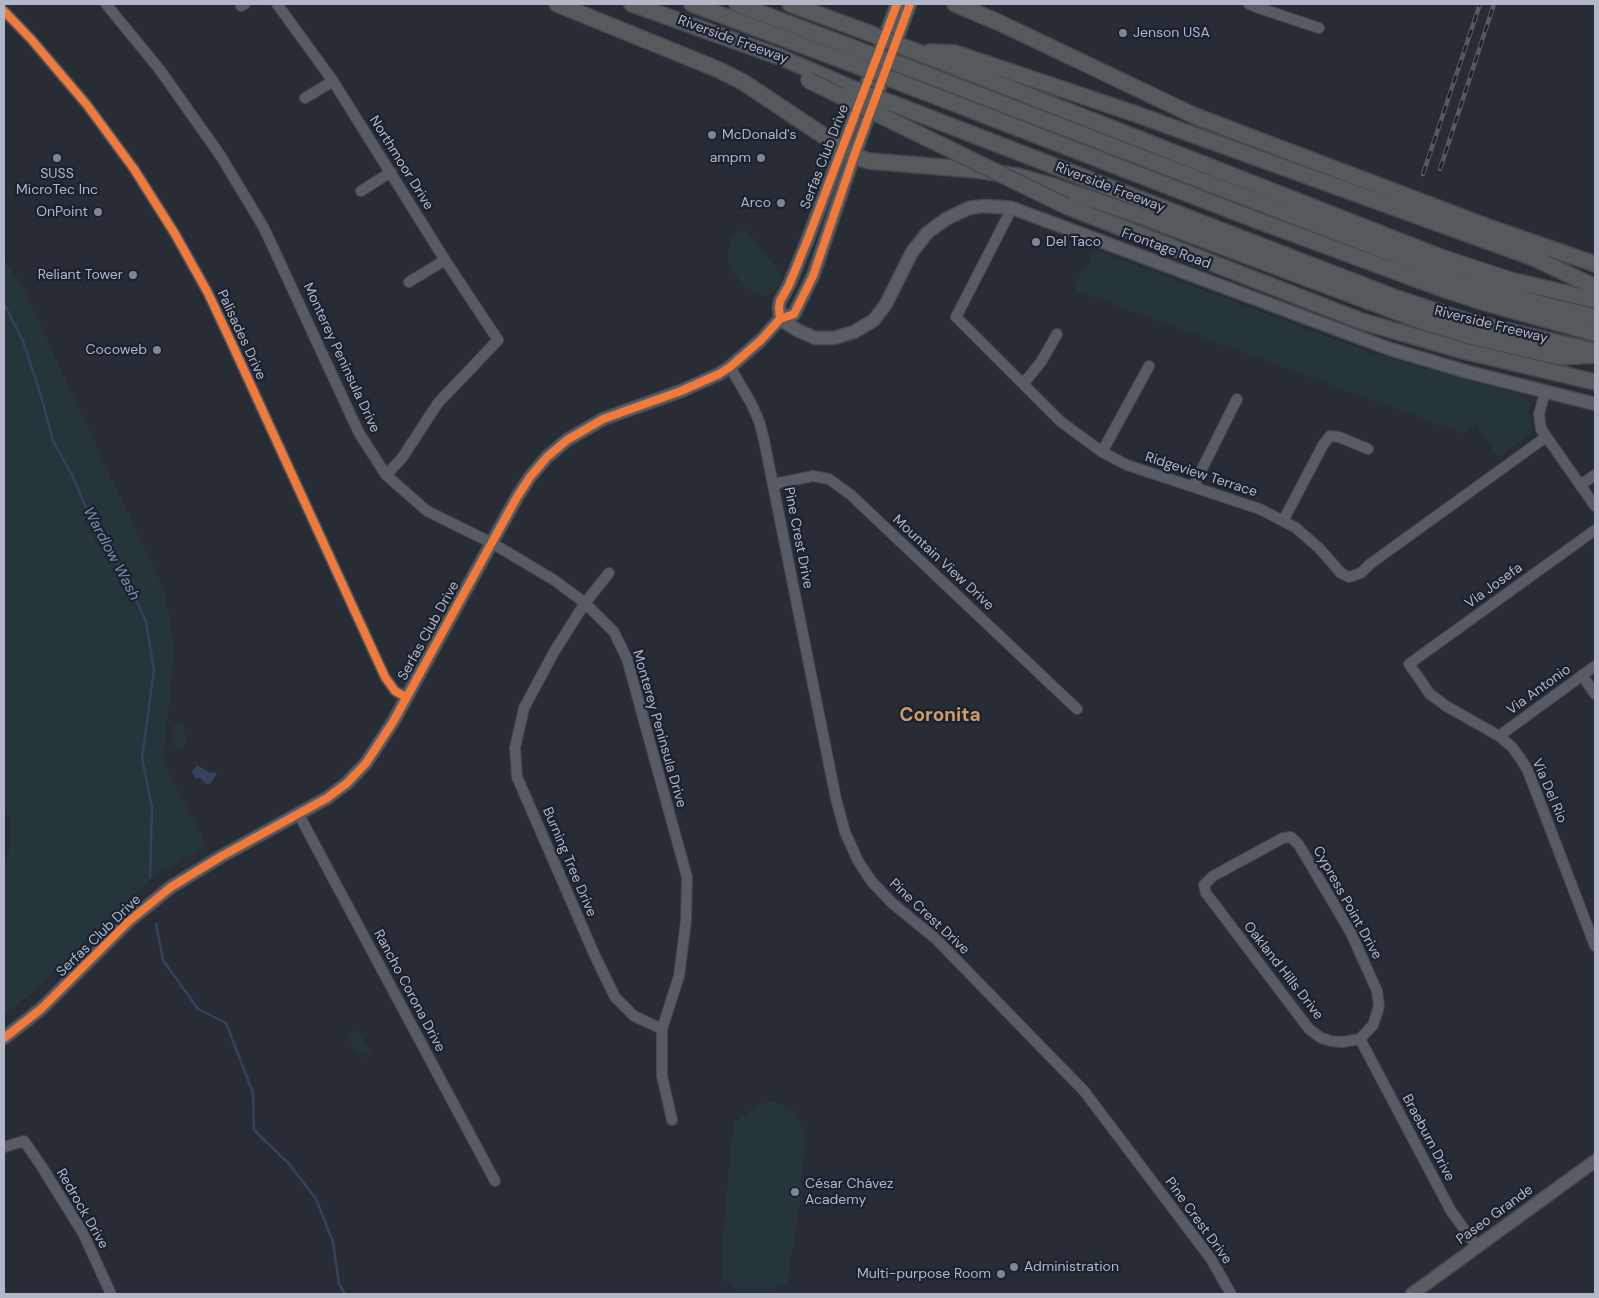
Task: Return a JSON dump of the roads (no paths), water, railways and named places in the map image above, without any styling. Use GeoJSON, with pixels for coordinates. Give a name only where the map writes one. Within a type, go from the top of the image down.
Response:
{"type":"FeatureCollection","features":[{"type":"Feature","properties":{"kind":"highway"},"geometry":{"type":"LineString","coordinates":[[557,4],[717,69],[743,82],[848,152],[869,161],[978,170],[1017,176],[1056,187],[1149,219],[1427,323],[1474,338],[1560,357],[1595,356]]}},
{"type":"Feature","properties":{"kind":"highway","name":"Riverside Freeway"},"geometry":{"type":"LineString","coordinates":[[632,4],[780,57],[851,88],[1396,298],[1470,322],[1595,351]]}},
{"type":"Feature","properties":{"kind":"highway"},"geometry":{"type":"LineString","coordinates":[[692,4],[1443,289],[1595,333]]}},
{"type":"Feature","properties":{"kind":"highway"},"geometry":{"type":"LineString","coordinates":[[737,4],[904,66],[1462,281],[1544,305],[1595,317]]}},
{"type":"Feature","properties":{"kind":"highway"},"geometry":{"type":"LineString","coordinates":[[790,4],[915,51],[1440,257],[1510,280],[1595,300]]}},
{"type":"Feature","properties":{"kind":"highway"},"geometry":{"type":"LineString","coordinates":[[955,4],[1000,23],[1195,116],[1595,264]]}},
{"type":"Feature","properties":{"kind":"highway"},"geometry":{"type":"LineString","coordinates":[[915,51],[955,53],[1134,113],[1534,258],[1595,286]]}},
{"type":"Feature","properties":{"kind":"highway"},"geometry":{"type":"LineString","coordinates":[[780,57],[808,80],[1066,206],[1361,321],[1464,352],[1595,382]]}},
{"type":"Feature","properties":{"kind":"main road","name":"Serfas Club Drive"},"geometry":{"type":"LineString","coordinates":[[4,1038],[41,1009],[129,921],[171,887],[220,857],[327,798],[343,786],[366,762],[388,731],[516,497],[547,457],[567,440],[603,418],[681,391],[719,374],[761,340],[780,319],[794,314],[813,276],[848,152],[896,4]]}},
{"type":"Feature","properties":{"kind":"main road","name":"Serfas Club Drive"},"geometry":{"type":"LineString","coordinates":[[780,319],[780,301],[789,285],[848,152],[910,4]]}},
{"type":"Feature","properties":{"kind":"main road","name":"Frontage Road"},"geometry":{"type":"LineString","coordinates":[[780,319],[797,330],[815,338],[834,338],[854,332],[874,320],[886,304],[912,252],[927,234],[946,218],[969,208],[983,206],[1012,208],[1390,349],[1468,372],[1595,404]]}},
{"type":"Feature","properties":{"kind":"main road","name":"Paseo Grande"},"geometry":{"type":"LineString","coordinates":[[1412,1294],[1595,1161]]}},
{"type":"Feature","properties":{"kind":"street","name":"Monterey Peninsula Drive"},"geometry":{"type":"LineString","coordinates":[[106,4],[160,70],[225,163],[264,228],[359,434],[386,475],[427,511],[492,543],[554,580],[585,603],[614,632],[627,660],[687,877],[686,921],[679,976],[662,1029]]}},
{"type":"Feature","properties":{"kind":"street","name":"Northmoor Drive"},"geometry":{"type":"LineString","coordinates":[[277,4],[333,81],[445,260],[498,340],[438,403],[402,458],[386,475]]}},
{"type":"Feature","properties":{"kind":"street"},"geometry":{"type":"LineString","coordinates":[[1250,4],[1319,28]]}},
{"type":"Feature","properties":{"kind":"street","name":"Palisades Drive"},"geometry":{"type":"LineString","coordinates":[[4,12],[37,46],[87,105],[134,169],[175,234],[208,293],[385,677],[395,690],[406,697]]}},
{"type":"Feature","properties":{"kind":"street"},"geometry":{"type":"LineString","coordinates":[[306,98],[333,81]]}},
{"type":"Feature","properties":{"kind":"street"},"geometry":{"type":"LineString","coordinates":[[361,191],[391,172]]}},
{"type":"Feature","properties":{"kind":"street","name":"Ridgeview Terrace"},"geometry":{"type":"LineString","coordinates":[[1012,208],[956,317],[1060,421],[1102,452],[1126,465],[1260,510],[1284,520],[1319,548],[1341,573],[1349,577],[1361,573],[1370,564],[1546,437]]}},
{"type":"Feature","properties":{"kind":"street"},"geometry":{"type":"LineString","coordinates":[[409,282],[445,260]]}},
{"type":"Feature","properties":{"kind":"street"},"geometry":{"type":"LineString","coordinates":[[1023,384],[1041,362],[1057,334]]}},
{"type":"Feature","properties":{"kind":"street"},"geometry":{"type":"LineString","coordinates":[[1102,452],[1149,366]]}},
{"type":"Feature","properties":{"kind":"street","name":"Pine Crest Drive"},"geometry":{"type":"LineString","coordinates":[[730,367],[759,421],[774,484],[836,799],[845,832],[858,861],[872,882],[892,903],[936,939],[1084,1091],[1211,1259],[1231,1294]]}},
{"type":"Feature","properties":{"kind":"street"},"geometry":{"type":"LineString","coordinates":[[1545,392],[1539,414],[1541,429],[1595,506]]}},
{"type":"Feature","properties":{"kind":"street"},"geometry":{"type":"LineString","coordinates":[[1193,487],[1237,399]]}},
{"type":"Feature","properties":{"kind":"street"},"geometry":{"type":"LineString","coordinates":[[1284,520],[1323,445],[1330,436],[1339,437],[1368,449]]}},
{"type":"Feature","properties":{"kind":"street"},"geometry":{"type":"LineString","coordinates":[[1580,485],[1595,474]]}},
{"type":"Feature","properties":{"kind":"street","name":"Mountain View Drive"},"geometry":{"type":"LineString","coordinates":[[774,484],[813,476],[829,479],[851,495],[1077,709]]}},
{"type":"Feature","properties":{"kind":"street","name":"Via Josefa"},"geometry":{"type":"LineString","coordinates":[[1409,664],[1595,530]]}},
{"type":"Feature","properties":{"kind":"street","name":"Burning Tree Drive"},"geometry":{"type":"LineString","coordinates":[[609,573],[585,603],[554,652],[524,708],[516,748],[517,777],[595,956],[615,997],[634,1016],[662,1029]]}},
{"type":"Feature","properties":{"kind":"street","name":"Via Del Rio"},"geometry":{"type":"LineString","coordinates":[[1409,664],[1430,694],[1446,706],[1499,736],[1512,747],[1527,769],[1595,946]]}},
{"type":"Feature","properties":{"kind":"street","name":"Via Antonio"},"geometry":{"type":"LineString","coordinates":[[1499,736],[1595,666]]}},
{"type":"Feature","properties":{"kind":"street"},"geometry":{"type":"LineString","coordinates":[[1582,676],[1595,694]]}},
{"type":"Feature","properties":{"kind":"street","name":"Rancho Corona Drive"},"geometry":{"type":"LineString","coordinates":[[299,815],[495,1181]]}},
{"type":"Feature","properties":{"kind":"street","name":"Cypress Point Drive"},"geometry":{"type":"LineString","coordinates":[[1204,885],[1213,876],[1282,838],[1291,837],[1299,845],[1351,933],[1377,991],[1379,1006],[1373,1025],[1360,1039]]}},
{"type":"Feature","properties":{"kind":"street","name":"Oakland Hills Drive"},"geometry":{"type":"LineString","coordinates":[[1204,885],[1206,893],[1309,1029],[1321,1038],[1331,1041],[1342,1042],[1360,1039]]}},
{"type":"Feature","properties":{"kind":"street"},"geometry":{"type":"LineString","coordinates":[[662,1029],[662,1076],[672,1120]]}},
{"type":"Feature","properties":{"kind":"street","name":"Braeburn Drive"},"geometry":{"type":"LineString","coordinates":[[1360,1039],[1451,1211],[1477,1247]]}},
{"type":"Feature","properties":{"kind":"street","name":"Redrock Drive"},"geometry":{"type":"LineString","coordinates":[[4,1147],[24,1141],[82,1233],[111,1294]]}},
{"type":"Feature","properties":{"kind":"water"},"geometry":{"type":"Polygon","coordinates":[[[197,765],[210,773],[217,774],[210,784],[206,784],[200,778],[195,778],[192,772],[197,765]]]}},
{"type":"Feature","properties":{"kind":"waterway","name":"Wardlow Wash"},"geometry":{"type":"LineString","coordinates":[[4,304],[23,341],[53,441],[72,475],[92,521],[124,572],[146,622],[154,670],[142,758],[152,807],[150,876]]}},
{"type":"Feature","properties":{"kind":"waterway","name":"Wardlow Wash"},"geometry":{"type":"LineString","coordinates":[[156,924],[163,960],[198,1009],[226,1023],[253,1093],[254,1130],[290,1165],[316,1199],[333,1242],[339,1284],[345,1294]]}},
{"type":"Feature","properties":{"kind":"railway"},"geometry":{"type":"LineString","coordinates":[[1423,174],[1480,4]]}},
{"type":"Feature","properties":{"kind":"railway"},"geometry":{"type":"LineString","coordinates":[[1440,169],[1494,4]]}},
{"type":"Feature","properties":{"kind":"place","name":"Jenson USA"},"geometry":{"type":"Point","coordinates":[1123,33]}},
{"type":"Feature","properties":{"kind":"place","name":"McDonald's"},"geometry":{"type":"Point","coordinates":[712,135]}},
{"type":"Feature","properties":{"kind":"place","name":"SUSS MicroTec Inc"},"geometry":{"type":"Point","coordinates":[57,158]}},
{"type":"Feature","properties":{"kind":"place","name":"ampm"},"geometry":{"type":"Point","coordinates":[761,158]}},
{"type":"Feature","properties":{"kind":"place","name":"Arco"},"geometry":{"type":"Point","coordinates":[781,203]}},
{"type":"Feature","properties":{"kind":"place","name":"OnPoint"},"geometry":{"type":"Point","coordinates":[98,212]}},
{"type":"Feature","properties":{"kind":"place","name":"Del Taco"},"geometry":{"type":"Point","coordinates":[1036,242]}},
{"type":"Feature","properties":{"kind":"place","name":"Reliant Tower"},"geometry":{"type":"Point","coordinates":[133,275]}},
{"type":"Feature","properties":{"kind":"place","name":"Cocoweb"},"geometry":{"type":"Point","coordinates":[157,350]}},
{"type":"Feature","properties":{"kind":"place","name":"César Chávez Academy"},"geometry":{"type":"Point","coordinates":[795,1192]}},
{"type":"Feature","properties":{"kind":"place","name":"Administration"},"geometry":{"type":"Point","coordinates":[1014,1267]}},
{"type":"Feature","properties":{"kind":"place","name":"Multi-purpose Room"},"geometry":{"type":"Point","coordinates":[1001,1274]}},
{"type":"Feature","properties":{"kind":"district","name":"Coronita"},"geometry":{"type":"Point","coordinates":[940,716]}}]}
